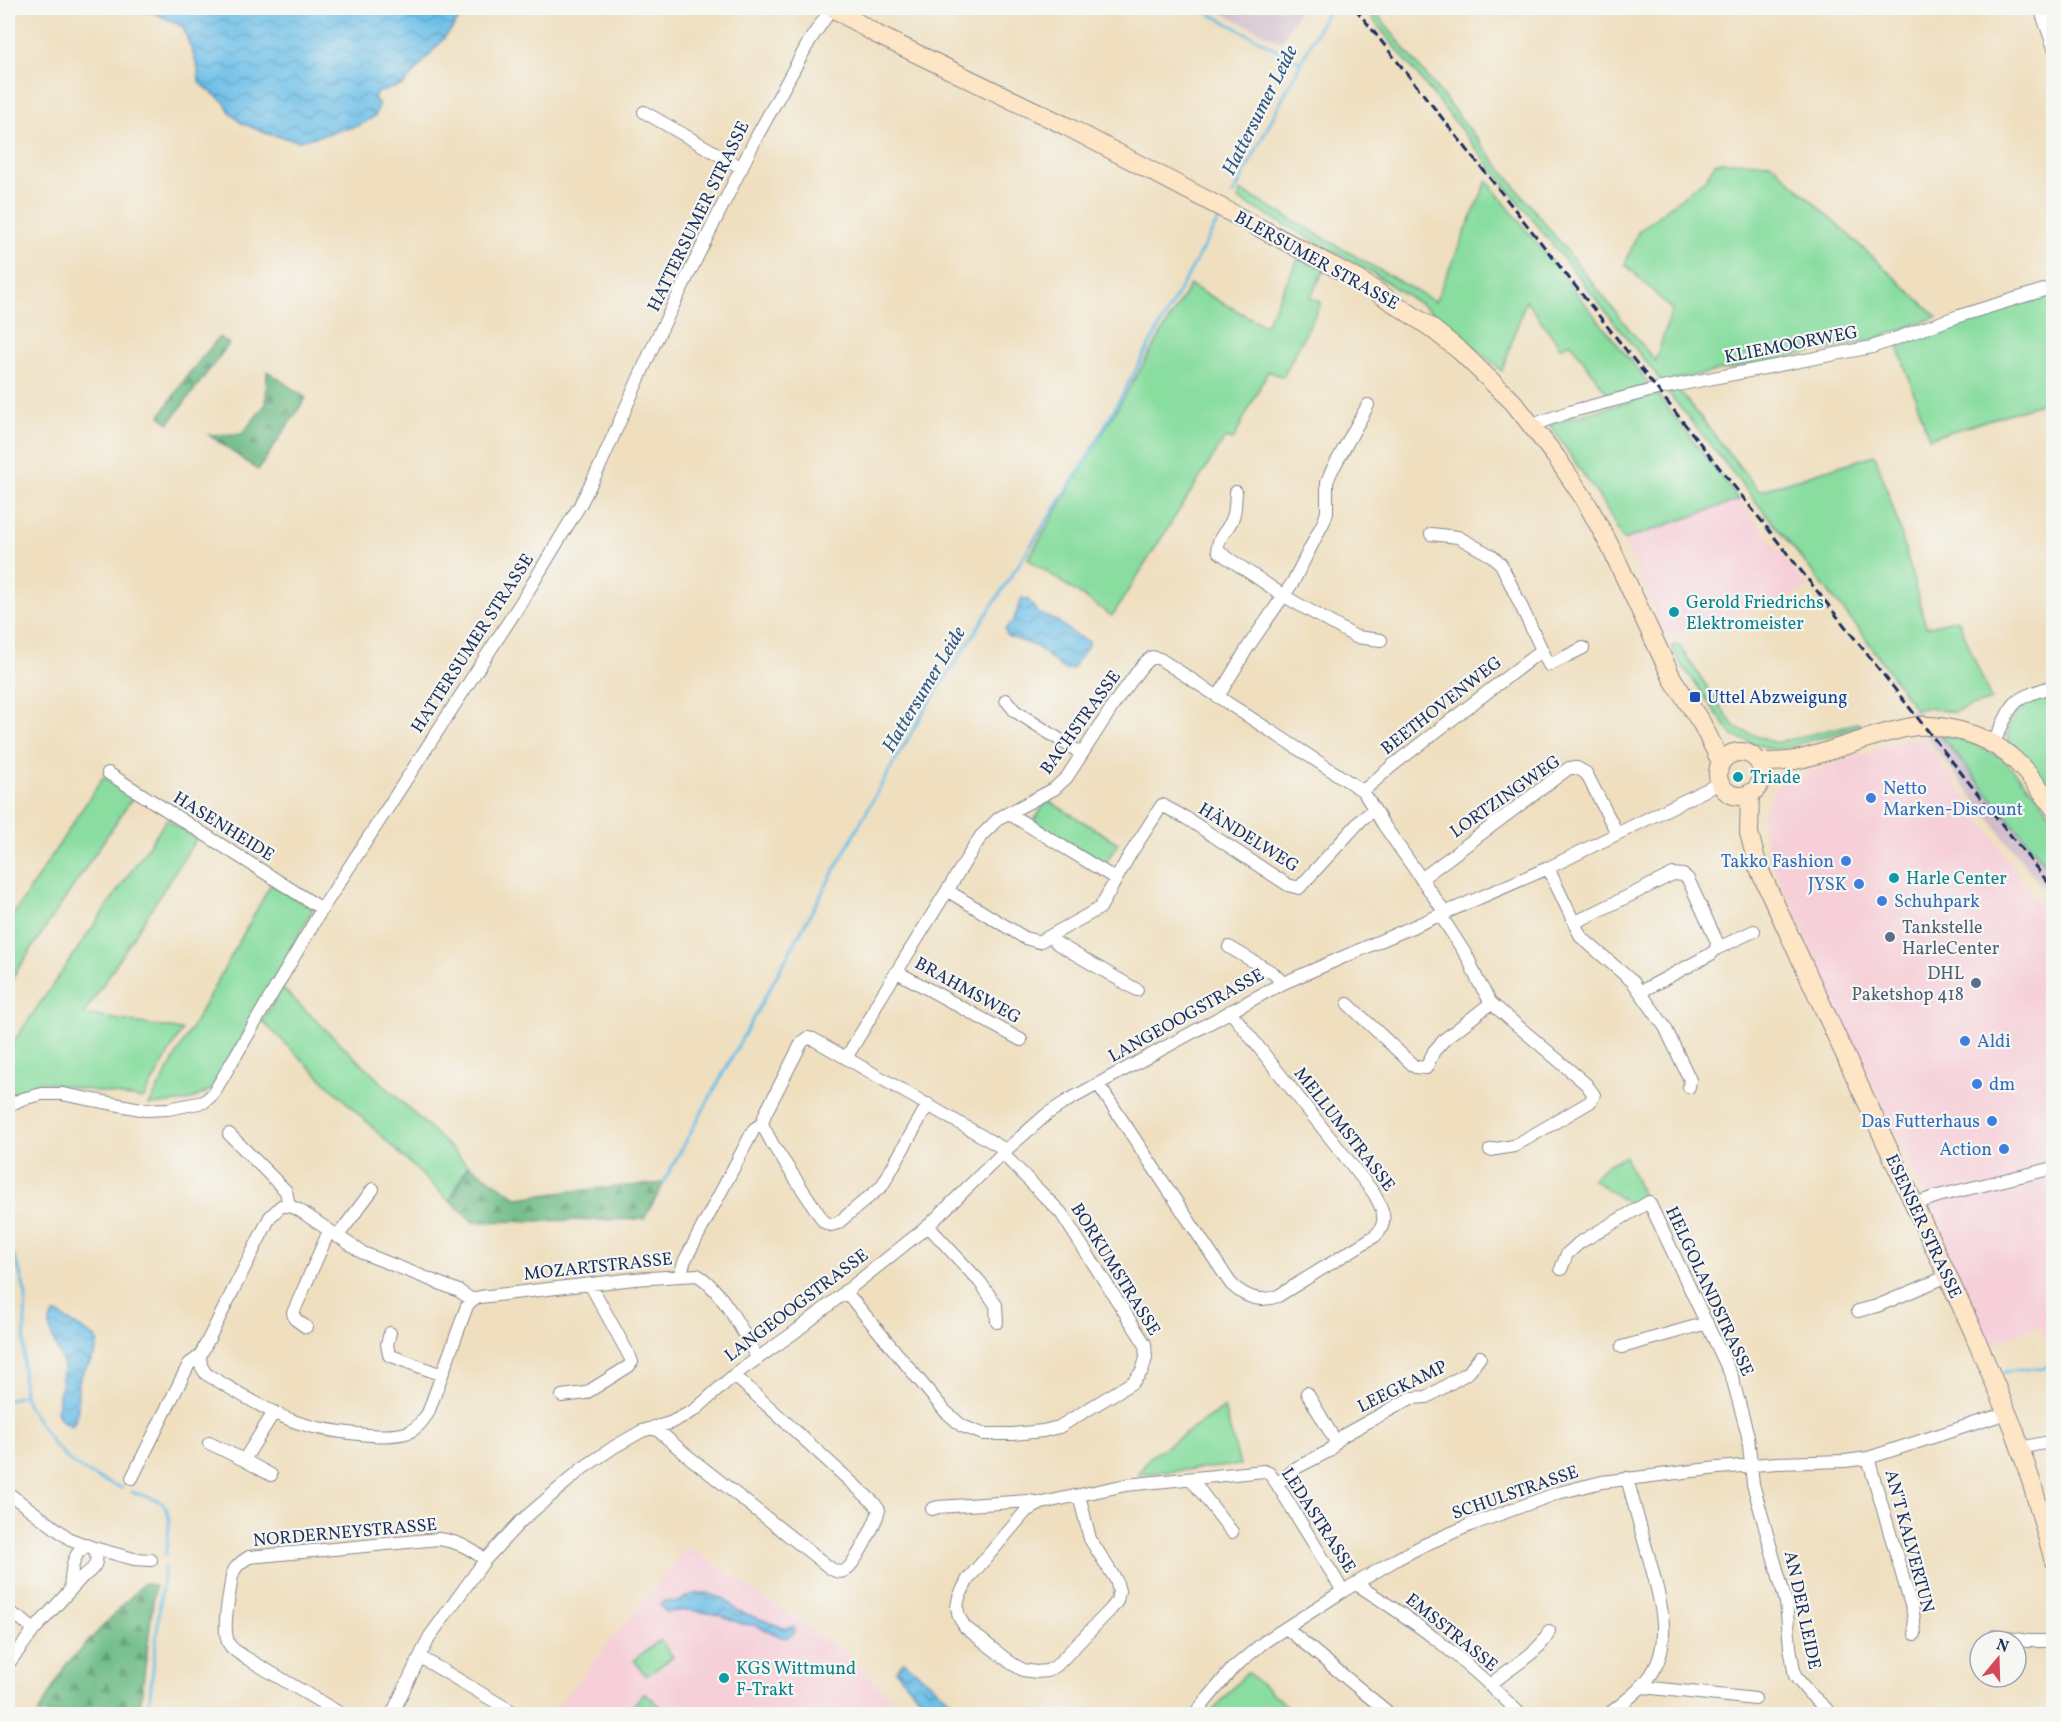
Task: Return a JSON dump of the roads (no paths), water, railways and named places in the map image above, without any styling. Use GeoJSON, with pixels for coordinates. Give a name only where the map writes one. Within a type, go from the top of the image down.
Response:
{"type":"FeatureCollection","features":[{"type":"Feature","properties":{"kind":"main road","name":"BLERSUMER STRASSE"},"geometry":{"type":"LineString","coordinates":[[832,8],[876,34],[1066,126],[1359,280],[1430,327],[1460,351],[1493,381],[1532,425],[1585,500],[1610,546],[1672,678],[1727,757]]}},
{"type":"Feature","properties":{"kind":"main road"},"geometry":{"type":"LineString","coordinates":[[1760,769],[1779,770],[1798,760],[1913,726],[1935,726],[1971,733],[2008,753],[2023,767],[2054,808]]}},
{"type":"Feature","properties":{"kind":"main road"},"geometry":{"type":"LineString","coordinates":[[1747,753],[1760,769],[1760,783],[1743,794],[1729,794],[1719,783],[1718,768],[1727,757],[1747,753]]}},
{"type":"Feature","properties":{"kind":"main road","name":"ESENSER STRASSE"},"geometry":{"type":"LineString","coordinates":[[1743,794],[1749,833],[1758,867],[1972,1329],[2020,1448],[2054,1561]]}},
{"type":"Feature","properties":{"kind":"street","name":"HATTERSUMER STRASSE"},"geometry":{"type":"LineString","coordinates":[[8,1106],[22,1099],[42,1094],[62,1094],[146,1110],[168,1109],[204,1102],[213,1094],[285,968],[522,602],[580,505],[599,468],[659,333],[772,108],[810,40],[832,8]]}},
{"type":"Feature","properties":{"kind":"street"},"geometry":{"type":"LineString","coordinates":[[2040,8],[2054,48]]}},
{"type":"Feature","properties":{"kind":"street"},"geometry":{"type":"LineString","coordinates":[[644,112],[742,168]]}},
{"type":"Feature","properties":{"kind":"street","name":"KLIEMOORWEG"},"geometry":{"type":"LineString","coordinates":[[1532,425],[1569,412],[1657,389],[1872,347],[1959,315],[2054,287]]}},
{"type":"Feature","properties":{"kind":"street"},"geometry":{"type":"LineString","coordinates":[[1218,697],[1248,647],[1284,596],[1324,521],[1328,512],[1327,482],[1368,405]]}},
{"type":"Feature","properties":{"kind":"street"},"geometry":{"type":"LineString","coordinates":[[1236,492],[1233,518],[1219,542],[1217,548],[1219,552],[1284,596],[1356,637],[1381,640]]}},
{"type":"Feature","properties":{"kind":"street"},"geometry":{"type":"LineString","coordinates":[[1431,534],[1458,537],[1502,564],[1549,665],[1583,648]]}},
{"type":"Feature","properties":{"kind":"street","name":"BEETHOVENWEG"},"geometry":{"type":"LineString","coordinates":[[1363,791],[1393,765],[1542,650]]}},
{"type":"Feature","properties":{"kind":"street","name":"BACHSTRASSE"},"geometry":{"type":"LineString","coordinates":[[846,1058],[926,921],[948,891],[981,836],[999,818],[1054,789],[1067,777],[1120,695],[1147,660],[1152,657],[1160,659],[1363,791],[1443,915]]}},
{"type":"Feature","properties":{"kind":"street"},"geometry":{"type":"LineString","coordinates":[[1993,743],[2015,702],[2022,696],[2054,686]]}},
{"type":"Feature","properties":{"kind":"street"},"geometry":{"type":"LineString","coordinates":[[1006,700],[1015,711],[1082,754]]}},
{"type":"Feature","properties":{"kind":"street","name":"LORTZINGWEG"},"geometry":{"type":"LineString","coordinates":[[1421,879],[1569,768],[1577,768],[1586,773],[1617,833]]}},
{"type":"Feature","properties":{"kind":"street","name":"HASENHEIDE"},"geometry":{"type":"LineString","coordinates":[[108,773],[322,909]]}},
{"type":"Feature","properties":{"kind":"street","name":"LANGEOOGSTRASSE"},"geometry":{"type":"LineString","coordinates":[[392,1714],[430,1636],[485,1560],[520,1522],[583,1468],[632,1436],[677,1420],[696,1410],[734,1375],[795,1332],[928,1226],[1004,1151],[1047,1114],[1283,983],[1548,868],[1719,783]]}},
{"type":"Feature","properties":{"kind":"street","name":"HÄNDELWEG"},"geometry":{"type":"LineString","coordinates":[[1051,937],[1100,908],[1162,805],[1186,818],[1288,885],[1299,888],[1362,819],[1374,810]]}},
{"type":"Feature","properties":{"kind":"street"},"geometry":{"type":"LineString","coordinates":[[1008,813],[1116,879]]}},
{"type":"Feature","properties":{"kind":"street"},"geometry":{"type":"LineString","coordinates":[[1548,868],[1581,937],[1633,982],[1665,1027],[1690,1080],[1689,1087]]}},
{"type":"Feature","properties":{"kind":"street"},"geometry":{"type":"LineString","coordinates":[[1574,923],[1673,874],[1678,874],[1688,879],[1717,942],[1716,949]]}},
{"type":"Feature","properties":{"kind":"street"},"geometry":{"type":"LineString","coordinates":[[948,891],[1033,942],[1051,937],[1058,944],[1137,990]]}},
{"type":"Feature","properties":{"kind":"street"},"geometry":{"type":"LineString","coordinates":[[1443,915],[1491,1003],[1586,1084],[1594,1095],[1590,1102],[1515,1146],[1490,1150]]}},
{"type":"Feature","properties":{"kind":"street"},"geometry":{"type":"LineString","coordinates":[[1640,992],[1711,954],[1716,949],[1754,931]]}},
{"type":"Feature","properties":{"kind":"street","name":"LANGEOOGSTRASSE"},"geometry":{"type":"LineString","coordinates":[[1230,947],[1273,973],[1283,983]]}},
{"type":"Feature","properties":{"kind":"street","name":"BRAHMSWEG"},"geometry":{"type":"LineString","coordinates":[[897,972],[1021,1040]]}},
{"type":"Feature","properties":{"kind":"street"},"geometry":{"type":"LineString","coordinates":[[1348,1004],[1415,1067],[1426,1068],[1434,1051],[1445,1039],[1491,1003]]}},
{"type":"Feature","properties":{"kind":"street","name":"MELLUMSTRASSE"},"geometry":{"type":"LineString","coordinates":[[1098,1084],[1231,1284],[1243,1295],[1256,1299],[1268,1300],[1278,1296],[1375,1236],[1382,1227],[1383,1207],[1230,1011]]}},
{"type":"Feature","properties":{"kind":"street"},"geometry":{"type":"LineString","coordinates":[[680,1275],[685,1260],[739,1156],[754,1129],[762,1124],[802,1042],[807,1038],[813,1039],[928,1104],[1004,1151]]}},
{"type":"Feature","properties":{"kind":"street"},"geometry":{"type":"LineString","coordinates":[[762,1124],[773,1145],[824,1222],[831,1225],[838,1224],[882,1186],[928,1104]]}},
{"type":"Feature","properties":{"kind":"street"},"geometry":{"type":"LineString","coordinates":[[230,1134],[286,1191],[289,1206]]}},
{"type":"Feature","properties":{"kind":"street","name":"BORKUMSTRASSE"},"geometry":{"type":"LineString","coordinates":[[845,1291],[945,1411],[962,1426],[983,1434],[1013,1434],[1059,1427],[1133,1382],[1142,1371],[1146,1358],[1145,1344],[1061,1213],[1004,1151]]}},
{"type":"Feature","properties":{"kind":"street"},"geometry":{"type":"LineString","coordinates":[[1914,1204],[2054,1168]]}},
{"type":"Feature","properties":{"kind":"street"},"geometry":{"type":"LineString","coordinates":[[306,1327],[295,1319],[293,1313],[333,1234],[374,1189]]}},
{"type":"Feature","properties":{"kind":"street","name":"HELGOLANDSTRASSE"},"geometry":{"type":"LineString","coordinates":[[1561,1269],[1567,1254],[1579,1243],[1649,1202],[1732,1377],[1748,1436],[1753,1465]]}},
{"type":"Feature","properties":{"kind":"street"},"geometry":{"type":"LineString","coordinates":[[132,1479],[189,1364],[200,1356],[270,1217],[280,1206],[289,1206],[363,1253],[459,1291],[472,1300],[464,1312],[428,1413],[420,1425],[400,1434],[354,1434],[291,1420],[206,1374],[201,1366],[200,1356]]}},
{"type":"Feature","properties":{"kind":"street"},"geometry":{"type":"LineString","coordinates":[[928,1226],[980,1282],[996,1305],[997,1322]]}},
{"type":"Feature","properties":{"kind":"street","name":"MOZARTSTRASSE"},"geometry":{"type":"LineString","coordinates":[[472,1300],[480,1297],[590,1284],[697,1275],[711,1287],[739,1325],[757,1358]]}},
{"type":"Feature","properties":{"kind":"street"},"geometry":{"type":"LineString","coordinates":[[1858,1311],[1901,1297],[1948,1276]]}},
{"type":"Feature","properties":{"kind":"street"},"geometry":{"type":"LineString","coordinates":[[562,1396],[586,1393],[632,1362],[590,1284]]}},
{"type":"Feature","properties":{"kind":"street"},"geometry":{"type":"LineString","coordinates":[[1622,1347],[1707,1323]]}},
{"type":"Feature","properties":{"kind":"street"},"geometry":{"type":"LineString","coordinates":[[390,1333],[387,1344],[388,1355],[442,1375]]}},
{"type":"Feature","properties":{"kind":"street","name":"LEEGKAMP"},"geometry":{"type":"LineString","coordinates":[[1277,1484],[1296,1468],[1329,1451],[1344,1435],[1410,1398],[1427,1397],[1469,1372],[1480,1357]]}},
{"type":"Feature","properties":{"kind":"street"},"geometry":{"type":"LineString","coordinates":[[654,1427],[830,1569],[837,1572],[843,1571],[850,1566],[860,1550],[879,1510],[734,1375]]}},
{"type":"Feature","properties":{"kind":"street"},"geometry":{"type":"LineString","coordinates":[[1307,1393],[1336,1442]]}},
{"type":"Feature","properties":{"kind":"street"},"geometry":{"type":"LineString","coordinates":[[244,1460],[274,1412]]}},
{"type":"Feature","properties":{"kind":"street","name":"SCHULSTRASSE"},"geometry":{"type":"LineString","coordinates":[[1195,1714],[1232,1669],[1264,1642],[1343,1591],[1424,1545],[1470,1525],[1558,1493],[1627,1478],[1753,1465],[1868,1458],[2007,1413]]}},
{"type":"Feature","properties":{"kind":"street"},"geometry":{"type":"LineString","coordinates":[[2020,1448],[2054,1441]]}},
{"type":"Feature","properties":{"kind":"street"},"geometry":{"type":"LineString","coordinates":[[209,1443],[271,1475]]}},
{"type":"Feature","properties":{"kind":"street","name":"AN'T KALVERTUN"},"geometry":{"type":"LineString","coordinates":[[1868,1458],[1913,1612],[1915,1634]]}},
{"type":"Feature","properties":{"kind":"street","name":"AN DER LEIDE"},"geometry":{"type":"LineString","coordinates":[[1753,1465],[1754,1484],[1786,1602],[1795,1676],[1809,1693],[1832,1714]]}},
{"type":"Feature","properties":{"kind":"street","name":"LEDASTRASSE"},"geometry":{"type":"LineString","coordinates":[[1080,1494],[1090,1539],[1116,1581],[1119,1591],[1117,1600],[1112,1609],[1056,1666],[1047,1671],[1023,1670],[1011,1664],[965,1627],[959,1617],[958,1597],[968,1579],[1026,1511],[1042,1503],[1080,1494],[1125,1485],[1264,1471],[1269,1473],[1277,1484],[1343,1591]]}},
{"type":"Feature","properties":{"kind":"street"},"geometry":{"type":"LineString","coordinates":[[1609,1714],[1642,1687],[1655,1669],[1662,1647],[1663,1625],[1658,1589],[1627,1478]]}},
{"type":"Feature","properties":{"kind":"street"},"geometry":{"type":"LineString","coordinates":[[1191,1479],[1232,1532]]}},
{"type":"Feature","properties":{"kind":"street"},"geometry":{"type":"LineString","coordinates":[[8,1493],[70,1539],[134,1559],[151,1560]]}},
{"type":"Feature","properties":{"kind":"street","name":"LEDASTRASSE"},"geometry":{"type":"LineString","coordinates":[[932,1509],[1017,1502],[1042,1503]]}},
{"type":"Feature","properties":{"kind":"street","name":"NORDERNEYSTRASSE"},"geometry":{"type":"LineString","coordinates":[[341,1714],[248,1659],[229,1643],[227,1617],[232,1576],[233,1571],[241,1562],[249,1557],[439,1539],[467,1546],[485,1560]]}},
{"type":"Feature","properties":{"kind":"street"},"geometry":{"type":"LineString","coordinates":[[8,1664],[33,1630],[95,1566],[97,1556],[91,1547]]}},
{"type":"Feature","properties":{"kind":"street"},"geometry":{"type":"LineString","coordinates":[[70,1590],[74,1561],[82,1548],[91,1547]]}},
{"type":"Feature","properties":{"kind":"street","name":"EMSSTRASSE"},"geometry":{"type":"LineString","coordinates":[[1356,1584],[1425,1629],[1520,1714]]}},
{"type":"Feature","properties":{"kind":"street"},"geometry":{"type":"LineString","coordinates":[[8,1612],[21,1619],[33,1630]]}},
{"type":"Feature","properties":{"kind":"street"},"geometry":{"type":"LineString","coordinates":[[1286,1628],[1390,1714]]}},
{"type":"Feature","properties":{"kind":"street"},"geometry":{"type":"LineString","coordinates":[[1490,1685],[1539,1646],[1549,1631]]}},
{"type":"Feature","properties":{"kind":"street"},"geometry":{"type":"LineString","coordinates":[[2028,1641],[2054,1641]]}},
{"type":"Feature","properties":{"kind":"street"},"geometry":{"type":"LineString","coordinates":[[420,1657],[516,1714]]}},
{"type":"Feature","properties":{"kind":"street"},"geometry":{"type":"LineString","coordinates":[[1642,1687],[1755,1699]]}},
{"type":"Feature","properties":{"kind":"water"},"geometry":{"type":"Polygon","coordinates":[[[117,8],[467,8],[403,85],[376,93],[374,98],[379,105],[375,116],[360,125],[300,141],[268,134],[240,122],[225,103],[199,82],[198,68],[183,27],[155,13],[117,8]]]}},
{"type":"Feature","properties":{"kind":"water"},"geometry":{"type":"Polygon","coordinates":[[[1022,598],[1028,600],[1038,613],[1057,621],[1072,633],[1089,642],[1072,669],[1064,670],[1037,647],[1007,636],[1005,629],[1013,622],[1022,598]]]}},
{"type":"Feature","properties":{"kind":"water"},"geometry":{"type":"Polygon","coordinates":[[[54,1314],[58,1314],[97,1339],[95,1355],[78,1384],[78,1409],[72,1426],[63,1421],[57,1412],[63,1364],[51,1332],[51,1319],[54,1314]]]}},
{"type":"Feature","properties":{"kind":"water"},"geometry":{"type":"Polygon","coordinates":[[[707,1593],[725,1599],[736,1610],[784,1628],[794,1627],[795,1632],[788,1638],[782,1637],[755,1625],[742,1624],[720,1615],[689,1610],[666,1612],[660,1605],[664,1601],[680,1602],[689,1596],[707,1593]]]}},
{"type":"Feature","properties":{"kind":"water"},"geometry":{"type":"Polygon","coordinates":[[[904,1661],[967,1714],[940,1714],[914,1692],[896,1671],[904,1661]]]}},
{"type":"Feature","properties":{"kind":"waterway"},"geometry":{"type":"LineString","coordinates":[[1199,8],[1300,62]]}},
{"type":"Feature","properties":{"kind":"waterway","name":"Hattersumer Leide"},"geometry":{"type":"LineString","coordinates":[[1233,195],[1329,8]]}},
{"type":"Feature","properties":{"kind":"waterway"},"geometry":{"type":"LineString","coordinates":[[2050,8],[2054,19]]}},
{"type":"Feature","properties":{"kind":"waterway","name":"Hattersumer Leide"},"geometry":{"type":"LineString","coordinates":[[663,1183],[880,787],[924,711],[1086,460],[1219,219]]}},
{"type":"Feature","properties":{"kind":"waterway"},"geometry":{"type":"LineString","coordinates":[[8,1243],[19,1269],[26,1295],[23,1375],[24,1395],[28,1406],[54,1445],[72,1463],[97,1478],[122,1488]]}},
{"type":"Feature","properties":{"kind":"waterway"},"geometry":{"type":"LineString","coordinates":[[2004,1372],[2054,1366]]}},
{"type":"Feature","properties":{"kind":"waterway"},"geometry":{"type":"LineString","coordinates":[[8,1400],[24,1395]]}},
{"type":"Feature","properties":{"kind":"waterway"},"geometry":{"type":"LineString","coordinates":[[132,1492],[159,1501],[167,1511],[169,1526],[165,1555]]}},
{"type":"Feature","properties":{"kind":"waterway"},"geometry":{"type":"LineString","coordinates":[[148,1714],[164,1568]]}},
{"type":"Feature","properties":{"kind":"railway"},"geometry":{"type":"LineString","coordinates":[[1355,8],[2054,890]]}},
{"type":"Feature","properties":{"kind":"place","name":"Gerold Friedrichs Elektromeister"},"geometry":{"type":"Point","coordinates":[1674,612]}},
{"type":"Feature","properties":{"kind":"place","name":"Uttel Abzweigung"},"geometry":{"type":"Point","coordinates":[1695,697]}},
{"type":"Feature","properties":{"kind":"place","name":"Triade"},"geometry":{"type":"Point","coordinates":[1738,777]}},
{"type":"Feature","properties":{"kind":"place","name":"Netto Marken-Discount"},"geometry":{"type":"Point","coordinates":[1871,798]}},
{"type":"Feature","properties":{"kind":"place","name":"Takko Fashion"},"geometry":{"type":"Point","coordinates":[1846,861]}},
{"type":"Feature","properties":{"kind":"place","name":"Harle Center"},"geometry":{"type":"Point","coordinates":[1894,878]}},
{"type":"Feature","properties":{"kind":"place","name":"JYSK"},"geometry":{"type":"Point","coordinates":[1859,884]}},
{"type":"Feature","properties":{"kind":"place","name":"Schuhpark"},"geometry":{"type":"Point","coordinates":[1882,901]}},
{"type":"Feature","properties":{"kind":"place","name":"Tankstelle HarleCenter"},"geometry":{"type":"Point","coordinates":[1890,937]}},
{"type":"Feature","properties":{"kind":"place","name":"DHL Paketshop 418"},"geometry":{"type":"Point","coordinates":[1976,983]}},
{"type":"Feature","properties":{"kind":"place","name":"Aldi"},"geometry":{"type":"Point","coordinates":[1965,1041]}},
{"type":"Feature","properties":{"kind":"place","name":"dm"},"geometry":{"type":"Point","coordinates":[1977,1084]}},
{"type":"Feature","properties":{"kind":"place","name":"Das Futterhaus"},"geometry":{"type":"Point","coordinates":[1992,1121]}},
{"type":"Feature","properties":{"kind":"place","name":"Action"},"geometry":{"type":"Point","coordinates":[2004,1149]}},
{"type":"Feature","properties":{"kind":"place","name":"KGS Wittmund F-Trakt"},"geometry":{"type":"Point","coordinates":[724,1678]}}]}
